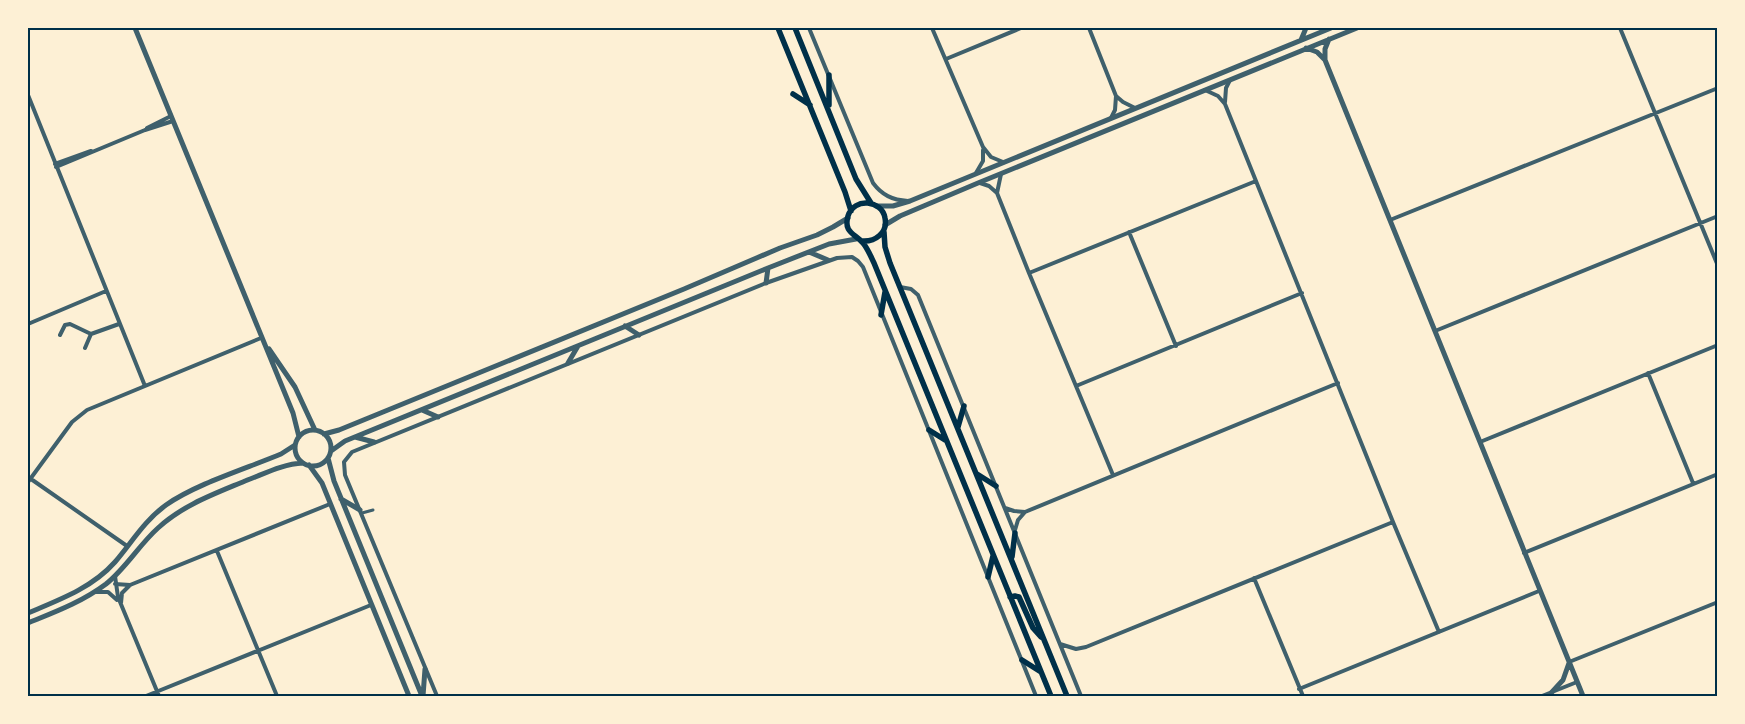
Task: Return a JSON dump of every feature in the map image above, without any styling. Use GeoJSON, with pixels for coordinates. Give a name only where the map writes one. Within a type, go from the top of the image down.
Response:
{"type":"FeatureCollection","features":[{"type":"Feature","properties":{"kind":"main road"},"geometry":{"type":"LineString","coordinates":[[778,28],[846,192],[851,210]]}},
{"type":"Feature","properties":{"kind":"main road"},"geometry":{"type":"LineString","coordinates":[[795,28],[859,186],[885,216],[885,247],[887,255],[1067,696]]}},
{"type":"Feature","properties":{"kind":"main road"},"geometry":{"type":"LineString","coordinates":[[829,75],[829,110]]}},
{"type":"Feature","properties":{"kind":"main road"},"geometry":{"type":"LineString","coordinates":[[792,94],[811,106]]}},
{"type":"Feature","properties":{"kind":"main road"},"geometry":{"type":"LineString","coordinates":[[874,205],[858,205],[851,210],[848,218],[849,230],[871,256],[1051,696]]}},
{"type":"Feature","properties":{"kind":"main road"},"geometry":{"type":"LineString","coordinates":[[859,240],[873,240],[882,234],[885,227]]}},
{"type":"Feature","properties":{"kind":"main road"},"geometry":{"type":"LineString","coordinates":[[881,315],[885,290]]}},
{"type":"Feature","properties":{"kind":"main road"},"geometry":{"type":"LineString","coordinates":[[958,427],[964,406]]}},
{"type":"Feature","properties":{"kind":"main road"},"geometry":{"type":"LineString","coordinates":[[929,430],[945,440]]}},
{"type":"Feature","properties":{"kind":"main road"},"geometry":{"type":"LineString","coordinates":[[977,474],[996,486]]}},
{"type":"Feature","properties":{"kind":"main road"},"geometry":{"type":"LineString","coordinates":[[1012,559],[1015,532]]}},
{"type":"Feature","properties":{"kind":"main road"},"geometry":{"type":"LineString","coordinates":[[988,577],[993,556]]}},
{"type":"Feature","properties":{"kind":"main road"},"geometry":{"type":"LineString","coordinates":[[1010,597],[1019,597],[1033,628],[1043,638]]}},
{"type":"Feature","properties":{"kind":"main road"},"geometry":{"type":"LineString","coordinates":[[1022,660],[1041,672]]}},
{"type":"Feature","properties":{"kind":"street"},"geometry":{"type":"LineString","coordinates":[[135,28],[293,413],[299,437]]}},
{"type":"Feature","properties":{"kind":"street"},"geometry":{"type":"LineString","coordinates":[[809,28],[873,183],[883,194],[889,197],[910,201]]}},
{"type":"Feature","properties":{"kind":"street"},"geometry":{"type":"LineString","coordinates":[[932,28],[983,147],[991,157],[1003,162]]}},
{"type":"Feature","properties":{"kind":"street"},"geometry":{"type":"LineString","coordinates":[[946,59],[1021,28]]}},
{"type":"Feature","properties":{"kind":"street"},"geometry":{"type":"LineString","coordinates":[[1089,28],[1116,96],[1115,110],[1110,118]]}},
{"type":"Feature","properties":{"kind":"street"},"geometry":{"type":"LineString","coordinates":[[1301,40],[1306,28]]}},
{"type":"Feature","properties":{"kind":"street"},"geometry":{"type":"LineString","coordinates":[[1319,28],[1328,29]]}},
{"type":"Feature","properties":{"kind":"street"},"geometry":{"type":"LineString","coordinates":[[885,227],[900,216],[978,182],[1356,28]]}},
{"type":"Feature","properties":{"kind":"street"},"geometry":{"type":"LineString","coordinates":[[1620,28],[1718,266]]}},
{"type":"Feature","properties":{"kind":"street"},"geometry":{"type":"LineString","coordinates":[[874,205],[893,206],[910,201],[1328,29]]}},
{"type":"Feature","properties":{"kind":"street"},"geometry":{"type":"LineString","coordinates":[[1324,60],[1325,49],[1329,39]]}},
{"type":"Feature","properties":{"kind":"street"},"geometry":{"type":"LineString","coordinates":[[1306,48],[1317,52],[1324,60],[1583,695],[1575,696]]}},
{"type":"Feature","properties":{"kind":"street"},"geometry":{"type":"LineString","coordinates":[[1231,79],[1224,93],[1225,104],[1393,522],[1440,632]]}},
{"type":"Feature","properties":{"kind":"street"},"geometry":{"type":"LineString","coordinates":[[1390,220],[1718,88]]}},
{"type":"Feature","properties":{"kind":"street"},"geometry":{"type":"LineString","coordinates":[[1205,90],[1214,93],[1225,104]]}},
{"type":"Feature","properties":{"kind":"street"},"geometry":{"type":"LineString","coordinates":[[28,95],[144,386]]}},
{"type":"Feature","properties":{"kind":"street"},"geometry":{"type":"LineString","coordinates":[[1116,96],[1127,105],[1136,108]]}},
{"type":"Feature","properties":{"kind":"street"},"geometry":{"type":"LineString","coordinates":[[56,165],[172,118]]}},
{"type":"Feature","properties":{"kind":"street"},"geometry":{"type":"LineString","coordinates":[[976,174],[983,161],[983,147]]}},
{"type":"Feature","properties":{"kind":"street"},"geometry":{"type":"LineString","coordinates":[[1002,173],[998,182],[997,193],[1113,475]]}},
{"type":"Feature","properties":{"kind":"street"},"geometry":{"type":"LineString","coordinates":[[1029,273],[1256,181]]}},
{"type":"Feature","properties":{"kind":"street"},"geometry":{"type":"LineString","coordinates":[[978,182],[989,186],[997,193]]}},
{"type":"Feature","properties":{"kind":"street"},"geometry":{"type":"LineString","coordinates":[[1435,331],[1718,216]]}},
{"type":"Feature","properties":{"kind":"street"},"geometry":{"type":"LineString","coordinates":[[324,434],[339,430],[684,290],[780,248],[817,235],[848,218]]}},
{"type":"Feature","properties":{"kind":"street"},"geometry":{"type":"LineString","coordinates":[[1129,232],[1176,346]]}},
{"type":"Feature","properties":{"kind":"street"},"geometry":{"type":"LineString","coordinates":[[28,623],[66,608],[94,592],[115,576],[150,535],[182,509],[201,499],[283,466],[303,463],[309,465],[322,464],[328,458],[331,451],[341,443],[354,437],[808,252],[838,241],[859,240]]}},
{"type":"Feature","properties":{"kind":"street"},"geometry":{"type":"LineString","coordinates":[[808,252],[828,260]]}},
{"type":"Feature","properties":{"kind":"street"},"geometry":{"type":"LineString","coordinates":[[437,696],[346,474],[344,462],[352,452],[766,283],[828,260],[844,257],[858,261],[863,267],[1036,696]]}},
{"type":"Feature","properties":{"kind":"street"},"geometry":{"type":"LineString","coordinates":[[766,283],[768,268]]}},
{"type":"Feature","properties":{"kind":"street"},"geometry":{"type":"LineString","coordinates":[[900,287],[911,289],[918,295],[1081,696]]}},
{"type":"Feature","properties":{"kind":"street"},"geometry":{"type":"LineString","coordinates":[[28,324],[106,291]]}},
{"type":"Feature","properties":{"kind":"street"},"geometry":{"type":"LineString","coordinates":[[1076,386],[1302,293]]}},
{"type":"Feature","properties":{"kind":"street"},"geometry":{"type":"LineString","coordinates":[[60,335],[65,326],[70,324],[91,334],[120,324]]}},
{"type":"Feature","properties":{"kind":"street"},"geometry":{"type":"LineString","coordinates":[[625,326],[639,335]]}},
{"type":"Feature","properties":{"kind":"street"},"geometry":{"type":"LineString","coordinates":[[85,348],[91,334]]}},
{"type":"Feature","properties":{"kind":"street"},"geometry":{"type":"LineString","coordinates":[[127,546],[29,480],[66,430],[79,416],[95,406],[262,338]]}},
{"type":"Feature","properties":{"kind":"street"},"geometry":{"type":"LineString","coordinates":[[262,338],[295,387],[316,430]]}},
{"type":"Feature","properties":{"kind":"street"},"geometry":{"type":"LineString","coordinates":[[1480,442],[1718,345]]}},
{"type":"Feature","properties":{"kind":"street"},"geometry":{"type":"LineString","coordinates":[[568,363],[578,346]]}},
{"type":"Feature","properties":{"kind":"street"},"geometry":{"type":"LineString","coordinates":[[1648,373],[1693,483]]}},
{"type":"Feature","properties":{"kind":"street"},"geometry":{"type":"LineString","coordinates":[[1005,508],[1014,512],[1025,512],[1338,383]]}},
{"type":"Feature","properties":{"kind":"street"},"geometry":{"type":"LineString","coordinates":[[422,410],[438,418]]}},
{"type":"Feature","properties":{"kind":"street"},"geometry":{"type":"LineString","coordinates":[[303,463],[295,452],[295,445],[299,437],[306,431],[316,430],[324,434],[330,441],[331,451]]}},
{"type":"Feature","properties":{"kind":"street"},"geometry":{"type":"LineString","coordinates":[[354,437],[374,442]]}},
{"type":"Feature","properties":{"kind":"street"},"geometry":{"type":"LineString","coordinates":[[28,612],[78,591],[95,581],[115,562],[158,512],[179,497],[280,454],[295,445]]}},
{"type":"Feature","properties":{"kind":"street"},"geometry":{"type":"LineString","coordinates":[[328,458],[341,499],[423,696]]}},
{"type":"Feature","properties":{"kind":"street"},"geometry":{"type":"LineString","coordinates":[[309,465],[319,478],[409,696]]}},
{"type":"Feature","properties":{"kind":"street"},"geometry":{"type":"LineString","coordinates":[[1524,552],[1718,474]]}},
{"type":"Feature","properties":{"kind":"street"},"geometry":{"type":"LineString","coordinates":[[341,499],[361,511],[373,510]]}},
{"type":"Feature","properties":{"kind":"street"},"geometry":{"type":"LineString","coordinates":[[120,603],[122,593],[130,586],[330,504]]}},
{"type":"Feature","properties":{"kind":"street"},"geometry":{"type":"LineString","coordinates":[[1015,532],[1018,520],[1025,512]]}},
{"type":"Feature","properties":{"kind":"street"},"geometry":{"type":"LineString","coordinates":[[1060,644],[1070,648],[1086,647],[1393,522]]}},
{"type":"Feature","properties":{"kind":"street"},"geometry":{"type":"LineString","coordinates":[[217,551],[277,696]]}},
{"type":"Feature","properties":{"kind":"street"},"geometry":{"type":"LineString","coordinates":[[115,576],[120,603],[158,694]]}},
{"type":"Feature","properties":{"kind":"street"},"geometry":{"type":"LineString","coordinates":[[1254,578],[1303,696]]}},
{"type":"Feature","properties":{"kind":"street"},"geometry":{"type":"LineString","coordinates":[[116,584],[130,586]]}},
{"type":"Feature","properties":{"kind":"street"},"geometry":{"type":"LineString","coordinates":[[1300,689],[1540,591]]}},
{"type":"Feature","properties":{"kind":"street"},"geometry":{"type":"LineString","coordinates":[[94,592],[108,592],[120,603]]}},
{"type":"Feature","properties":{"kind":"street"},"geometry":{"type":"LineString","coordinates":[[1555,694],[1563,680],[1569,662],[1718,602]]}},
{"type":"Feature","properties":{"kind":"street"},"geometry":{"type":"LineString","coordinates":[[146,696],[158,694],[371,605]]}},
{"type":"Feature","properties":{"kind":"street"},"geometry":{"type":"LineString","coordinates":[[423,696],[425,669]]}},
{"type":"Feature","properties":{"kind":"street"},"geometry":{"type":"LineString","coordinates":[[1542,696],[1555,694],[1577,682]]}}]}
